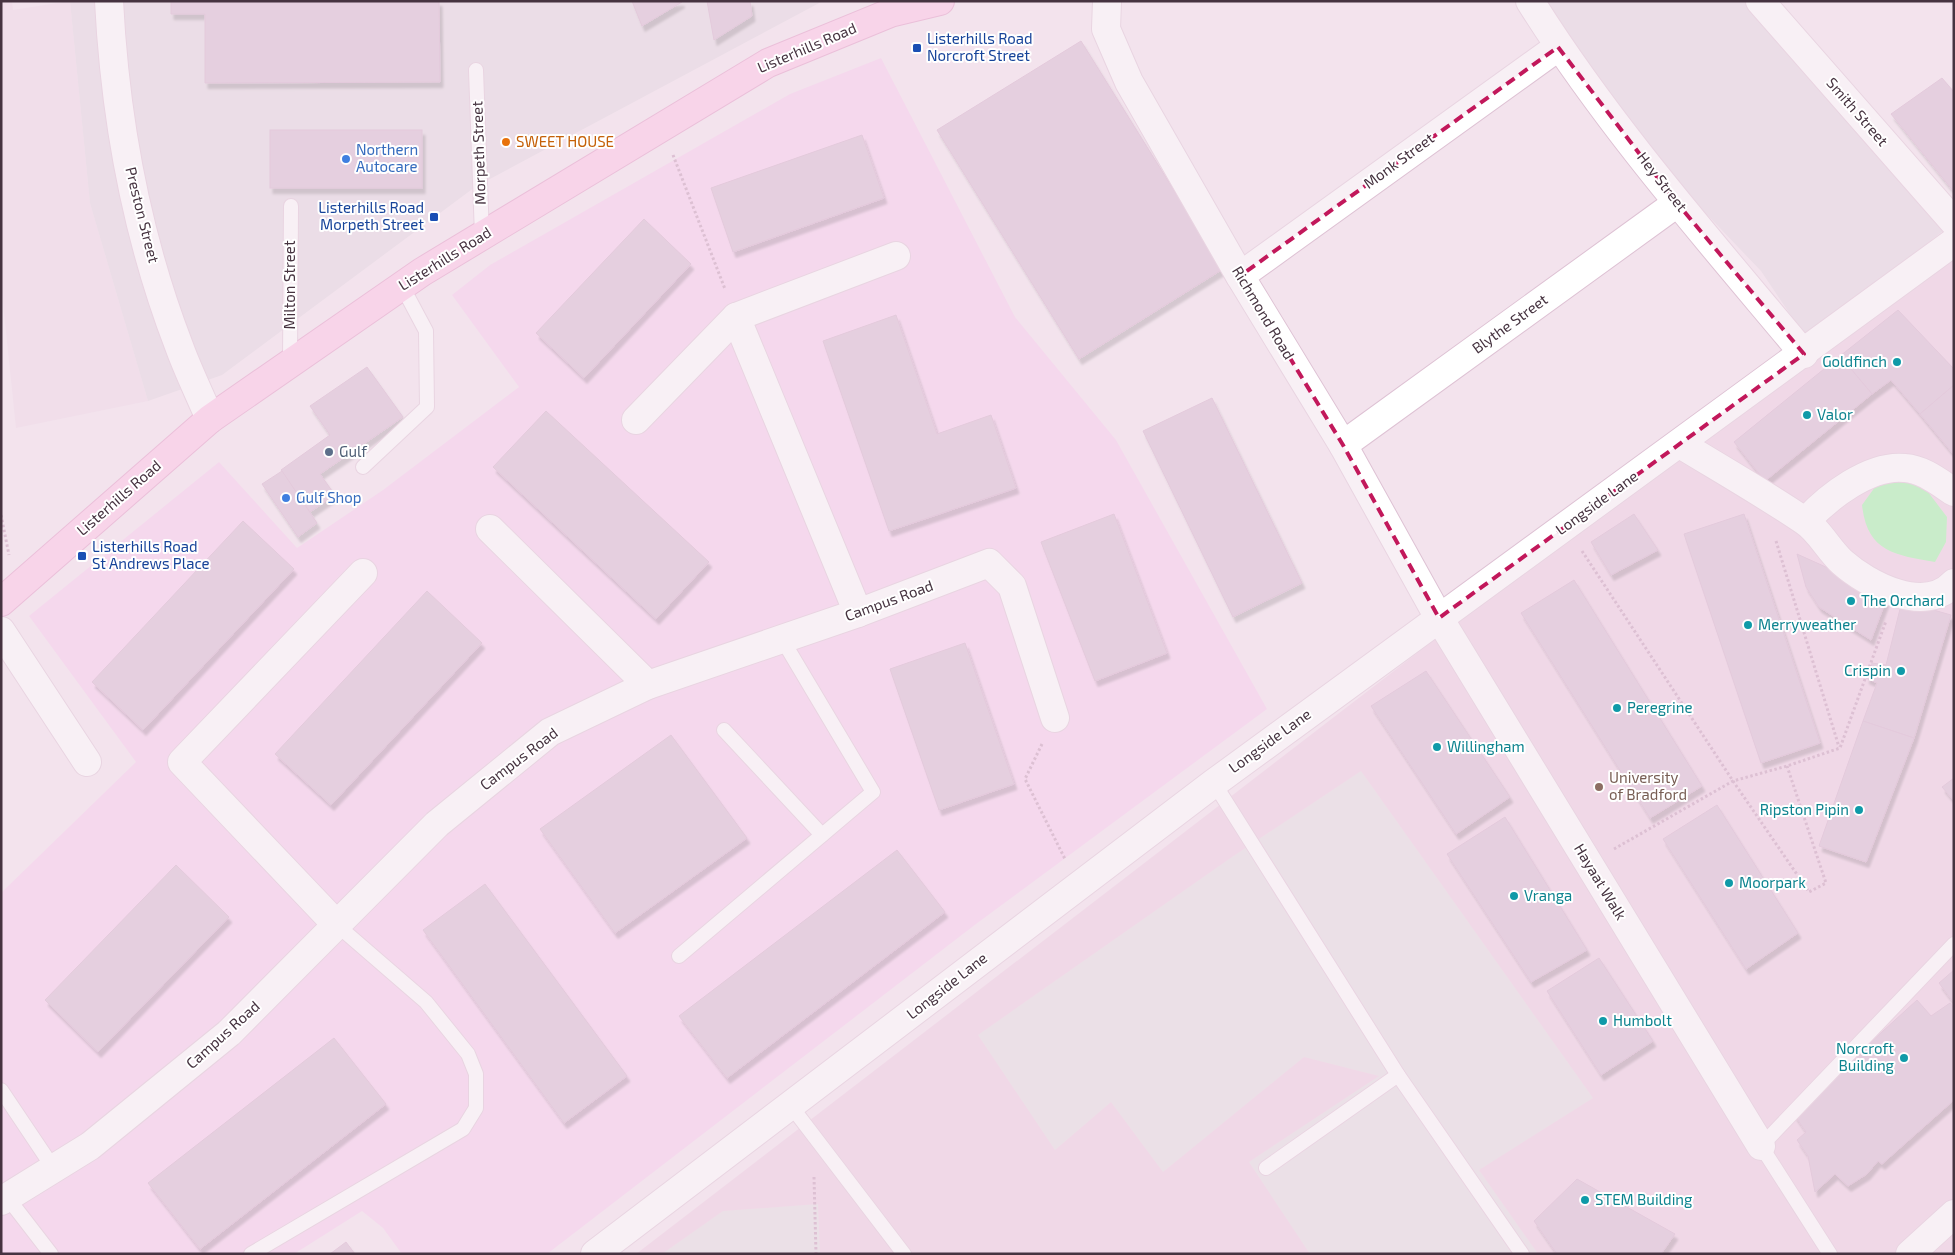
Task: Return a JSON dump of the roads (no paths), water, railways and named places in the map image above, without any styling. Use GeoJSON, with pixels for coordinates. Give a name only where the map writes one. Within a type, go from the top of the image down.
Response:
{"type":"FeatureCollection","features":[{"type":"Feature","properties":{"kind":"street","name":"Preston Street"},"geometry":{"type":"LineString","coordinates":[[108,1],[113,70],[134,189],[154,268],[179,345],[210,419]]}},
{"type":"Feature","properties":{"kind":"street","name":"Listerhills Road"},"geometry":{"type":"LineString","coordinates":[[8,595],[210,419],[402,286],[768,63],[890,14],[940,1]]}},
{"type":"Feature","properties":{"kind":"street","name":"Richmond Road"},"geometry":{"type":"LineString","coordinates":[[1107,1],[1106,29],[1129,82],[1240,276],[1343,445],[1440,618]]}},
{"type":"Feature","properties":{"kind":"street","name":"Hey Street"},"geometry":{"type":"LineString","coordinates":[[1530,1],[1558,46],[1677,202],[1804,354]]}},
{"type":"Feature","properties":{"kind":"street","name":"Smith Street"},"geometry":{"type":"LineString","coordinates":[[1760,1],[1954,222]]}},
{"type":"Feature","properties":{"kind":"street","name":"Monk Street"},"geometry":{"type":"LineString","coordinates":[[1240,276],[1558,46]]}},
{"type":"Feature","properties":{"kind":"street","name":"Blythe Street"},"geometry":{"type":"LineString","coordinates":[[1343,445],[1677,202]]}},
{"type":"Feature","properties":{"kind":"street","name":"Longside Lane"},"geometry":{"type":"LineString","coordinates":[[595,1254],[791,1106],[1081,882],[1565,526],[1804,354],[1954,242]]}},
{"type":"Feature","properties":{"kind":"street"},"geometry":{"type":"LineString","coordinates":[[636,420],[736,317],[896,256]]}},
{"type":"Feature","properties":{"kind":"street"},"geometry":{"type":"LineString","coordinates":[[736,317],[858,613]]}},
{"type":"Feature","properties":{"kind":"street"},"geometry":{"type":"LineString","coordinates":[[1680,444],[1806,521],[1842,562],[1862,576],[1911,598],[1931,598],[1954,583]]}},
{"type":"Feature","properties":{"kind":"street"},"geometry":{"type":"LineString","coordinates":[[1806,521],[1823,503],[1854,482],[1881,471],[1906,468],[1931,477],[1954,492]]}},
{"type":"Feature","properties":{"kind":"street"},"geometry":{"type":"LineString","coordinates":[[490,529],[648,685]]}},
{"type":"Feature","properties":{"kind":"street","name":"Campus Road"},"geometry":{"type":"LineString","coordinates":[[4,1199],[90,1146],[229,1033],[437,824],[550,732],[648,685],[858,613],[989,563],[1012,586],[1056,718]]}},
{"type":"Feature","properties":{"kind":"street"},"geometry":{"type":"LineString","coordinates":[[336,925],[182,762],[363,573]]}},
{"type":"Feature","properties":{"kind":"street","name":"Hayaat Walk"},"geometry":{"type":"LineString","coordinates":[[1440,618],[1761,1146]]}},
{"type":"Feature","properties":{"kind":"street"},"geometry":{"type":"LineString","coordinates":[[1,630],[87,762]]}},
{"type":"Feature","properties":{"kind":"street"},"geometry":{"type":"LineString","coordinates":[[1910,1254],[1954,1214]]}},
{"type":"Feature","properties":{"kind":"lane","name":"Morpeth Street"},"geometry":{"type":"LineString","coordinates":[[476,70],[482,236]]}},
{"type":"Feature","properties":{"kind":"lane","name":"Milton Street"},"geometry":{"type":"LineString","coordinates":[[290,364],[291,206]]}},
{"type":"Feature","properties":{"kind":"lane"},"geometry":{"type":"LineString","coordinates":[[363,468],[427,407],[426,331],[402,286]]}},
{"type":"Feature","properties":{"kind":"lane"},"geometry":{"type":"LineString","coordinates":[[679,956],[873,792],[782,639]]}},
{"type":"Feature","properties":{"kind":"lane"},"geometry":{"type":"LineString","coordinates":[[724,730],[822,835]]}},
{"type":"Feature","properties":{"kind":"lane"},"geometry":{"type":"LineString","coordinates":[[1214,783],[1398,1075],[1522,1254]]}},
{"type":"Feature","properties":{"kind":"lane"},"geometry":{"type":"LineString","coordinates":[[251,1254],[463,1128],[476,1108],[476,1074],[468,1054],[426,1002],[336,925]]}},
{"type":"Feature","properties":{"kind":"lane"},"geometry":{"type":"LineString","coordinates":[[1830,1254],[1761,1146],[1954,944]]}},
{"type":"Feature","properties":{"kind":"lane"},"geometry":{"type":"LineString","coordinates":[[1266,1168],[1398,1075]]}},
{"type":"Feature","properties":{"kind":"lane"},"geometry":{"type":"LineString","coordinates":[[1,1090],[54,1169]]}},
{"type":"Feature","properties":{"kind":"lane"},"geometry":{"type":"LineString","coordinates":[[791,1106],[904,1254]]}},
{"type":"Feature","properties":{"kind":"lane"},"geometry":{"type":"LineString","coordinates":[[4,1199],[51,1254]]}},
{"type":"Feature","properties":{"kind":"place","name":"Listerhills Road Norcroft Street"},"geometry":{"type":"Point","coordinates":[917,48]}},
{"type":"Feature","properties":{"kind":"place","name":"SWEET HOUSE"},"geometry":{"type":"Point","coordinates":[506,142]}},
{"type":"Feature","properties":{"kind":"place","name":"Northern Autocare"},"geometry":{"type":"Point","coordinates":[346,159]}},
{"type":"Feature","properties":{"kind":"place","name":"Listerhills Road Morpeth Street"},"geometry":{"type":"Point","coordinates":[434,217]}},
{"type":"Feature","properties":{"kind":"place","name":"Goldfinch"},"geometry":{"type":"Point","coordinates":[1897,362]}},
{"type":"Feature","properties":{"kind":"place","name":"Valor"},"geometry":{"type":"Point","coordinates":[1807,415]}},
{"type":"Feature","properties":{"kind":"place","name":"Gulf"},"geometry":{"type":"Point","coordinates":[329,452]}},
{"type":"Feature","properties":{"kind":"place","name":"Gulf Shop"},"geometry":{"type":"Point","coordinates":[286,498]}},
{"type":"Feature","properties":{"kind":"place","name":"Listerhills Road St Andrews Place"},"geometry":{"type":"Point","coordinates":[82,556]}},
{"type":"Feature","properties":{"kind":"place","name":"The Orchard"},"geometry":{"type":"Point","coordinates":[1851,601]}},
{"type":"Feature","properties":{"kind":"place","name":"Merryweather"},"geometry":{"type":"Point","coordinates":[1748,625]}},
{"type":"Feature","properties":{"kind":"place","name":"Crispin"},"geometry":{"type":"Point","coordinates":[1901,671]}},
{"type":"Feature","properties":{"kind":"place","name":"Peregrine"},"geometry":{"type":"Point","coordinates":[1617,708]}},
{"type":"Feature","properties":{"kind":"place","name":"Willingham"},"geometry":{"type":"Point","coordinates":[1437,747]}},
{"type":"Feature","properties":{"kind":"place","name":"University of Bradford"},"geometry":{"type":"Point","coordinates":[1599,787]}},
{"type":"Feature","properties":{"kind":"place","name":"Ripston Pipin"},"geometry":{"type":"Point","coordinates":[1859,810]}},
{"type":"Feature","properties":{"kind":"place","name":"Moorpark"},"geometry":{"type":"Point","coordinates":[1729,883]}},
{"type":"Feature","properties":{"kind":"place","name":"Vranga"},"geometry":{"type":"Point","coordinates":[1514,896]}},
{"type":"Feature","properties":{"kind":"place","name":"Humbolt"},"geometry":{"type":"Point","coordinates":[1603,1021]}},
{"type":"Feature","properties":{"kind":"place","name":"Norcroft Building"},"geometry":{"type":"Point","coordinates":[1904,1058]}},
{"type":"Feature","properties":{"kind":"place","name":"STEM Building"},"geometry":{"type":"Point","coordinates":[1585,1200]}}]}
